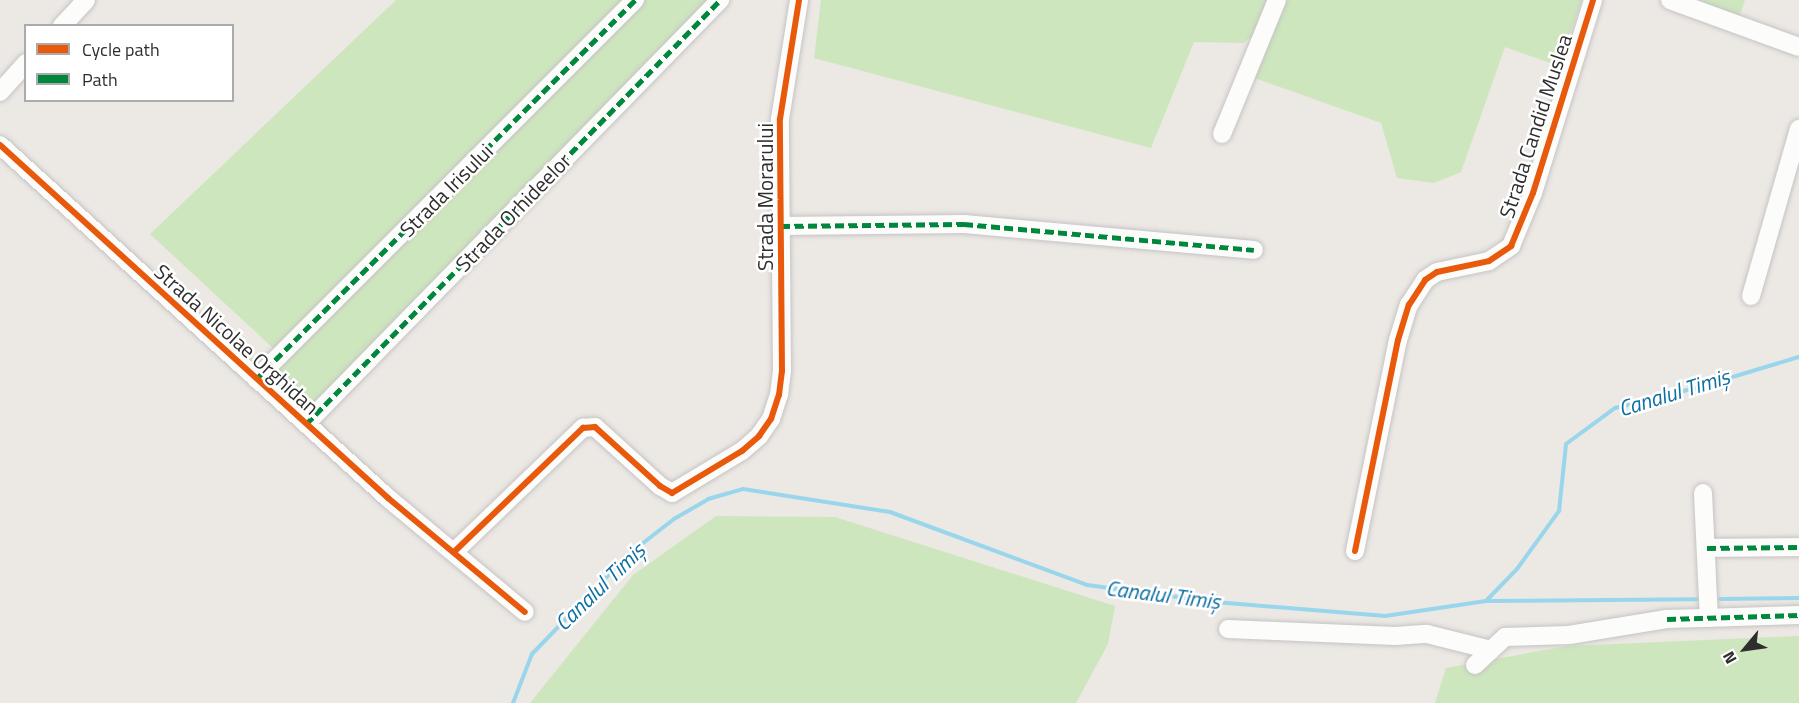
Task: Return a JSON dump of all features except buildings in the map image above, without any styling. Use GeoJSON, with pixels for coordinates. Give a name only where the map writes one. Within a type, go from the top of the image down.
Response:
{"type":"FeatureCollection","features":[{"type":"Feature","properties":{"kind":"street"},"geometry":{"type":"LineString","coordinates":[[64,24],[86,0]]}},
{"type":"Feature","properties":{"kind":"street","name":"Strada Irisului"},"geometry":{"type":"LineString","coordinates":[[256,379],[635,0]]}},
{"type":"Feature","properties":{"kind":"street","name":"Strada Orhideelor"},"geometry":{"type":"LineString","coordinates":[[306,424],[720,0]]}},
{"type":"Feature","properties":{"kind":"street","name":"Strada Morarului"},"geometry":{"type":"LineString","coordinates":[[455,551],[576,433],[588,426],[595,428],[666,491],[677,492],[742,451],[759,436],[771,419],[779,395],[782,371],[780,119],[799,0]]}},
{"type":"Feature","properties":{"kind":"street"},"geometry":{"type":"LineString","coordinates":[[1222,134],[1276,0]]}},
{"type":"Feature","properties":{"kind":"street","name":"Strada Candid Muslea"},"geometry":{"type":"LineString","coordinates":[[1355,551],[1398,340],[1409,305],[1425,280],[1437,272],[1489,261],[1511,246],[1533,194],[1593,0]]}},
{"type":"Feature","properties":{"kind":"street"},"geometry":{"type":"LineString","coordinates":[[1670,0],[1799,47]]}},
{"type":"Feature","properties":{"kind":"street"},"geometry":{"type":"LineString","coordinates":[[0,92],[24,65]]}},
{"type":"Feature","properties":{"kind":"street"},"geometry":{"type":"LineString","coordinates":[[1751,296],[1799,129]]}},
{"type":"Feature","properties":{"kind":"street","name":"Strada Nicolae Orghidan"},"geometry":{"type":"LineString","coordinates":[[0,145],[388,498],[455,551],[525,612]]}},
{"type":"Feature","properties":{"kind":"street"},"geometry":{"type":"LineString","coordinates":[[781,226],[964,224],[1254,250]]}},
{"type":"Feature","properties":{"kind":"street"},"geometry":{"type":"LineString","coordinates":[[1703,493],[1709,618]]}},
{"type":"Feature","properties":{"kind":"street"},"geometry":{"type":"LineString","coordinates":[[1707,548],[1799,547]]}},
{"type":"Feature","properties":{"kind":"street"},"geometry":{"type":"LineString","coordinates":[[1475,665],[1505,637],[1569,635],[1667,619],[1799,615]]}},
{"type":"Feature","properties":{"kind":"street"},"geometry":{"type":"LineString","coordinates":[[1228,629],[1395,636],[1426,634],[1491,650]]}},
{"type":"Feature","properties":{"kind":"green space"},"geometry":{"type":"Polygon","coordinates":[[[396,0],[711,0],[305,412],[265,377],[275,350],[150,234],[396,0]]]}},
{"type":"Feature","properties":{"kind":"green space"},"geometry":{"type":"Polygon","coordinates":[[[821,0],[1582,0],[1559,66],[1505,47],[1461,172],[1434,183],[1397,178],[1381,123],[1246,75],[1259,32],[1243,43],[1194,42],[1151,148],[814,58],[821,0]]]}},
{"type":"Feature","properties":{"kind":"green space"},"geometry":{"type":"Polygon","coordinates":[[[1697,0],[1745,0],[1739,17],[1697,0]]]}},
{"type":"Feature","properties":{"kind":"green space"},"geometry":{"type":"Polygon","coordinates":[[[716,516],[835,517],[1115,606],[1108,644],[1076,703],[530,703],[633,575],[716,516]]]}},
{"type":"Feature","properties":{"kind":"green space"},"geometry":{"type":"Polygon","coordinates":[[[1799,636],[1799,703],[1435,703],[1446,668],[1567,646],[1799,636]]]}},
{"type":"Feature","properties":{"kind":"waterway","name":"Canalul Timiș"},"geometry":{"type":"LineString","coordinates":[[513,703],[532,654],[629,554],[674,519],[708,499],[743,489],[890,512],[1087,585],[1215,602],[1385,616],[1486,601],[1517,569],[1559,511],[1566,444],[1615,408],[1696,388],[1799,357]]}},
{"type":"Feature","properties":{"kind":"waterway"},"geometry":{"type":"LineString","coordinates":[[1720,599],[1799,598]]}},
{"type":"Feature","properties":{"kind":"waterway"},"geometry":{"type":"LineString","coordinates":[[1486,601],[1697,599]]}},
{"type":"Feature","properties":{"kind":"marked path"},"geometry":{"type":"LineString","coordinates":[[256,379],[635,0]]}},
{"type":"Feature","properties":{"kind":"marked path"},"geometry":{"type":"LineString","coordinates":[[306,424],[720,0]]}},
{"type":"Feature","properties":{"kind":"marked path"},"geometry":{"type":"LineString","coordinates":[[781,226],[964,224],[1254,250]]}},
{"type":"Feature","properties":{"kind":"marked path"},"geometry":{"type":"LineString","coordinates":[[1707,548],[1799,547]]}},
{"type":"Feature","properties":{"kind":"marked path"},"geometry":{"type":"LineString","coordinates":[[1667,619],[1799,615]]}},
{"type":"Feature","properties":{"kind":"cycle path"},"geometry":{"type":"LineString","coordinates":[[455,551],[583,428],[595,427],[660,486],[672,493],[742,451],[759,436],[771,419],[779,395],[782,371],[780,119],[799,0]]}},
{"type":"Feature","properties":{"kind":"cycle path"},"geometry":{"type":"LineString","coordinates":[[1355,551],[1398,340],[1409,305],[1425,280],[1437,272],[1489,261],[1511,246],[1533,193],[1593,0]]}},
{"type":"Feature","properties":{"kind":"cycle path"},"geometry":{"type":"LineString","coordinates":[[0,145],[388,498],[525,612]]}}]}
